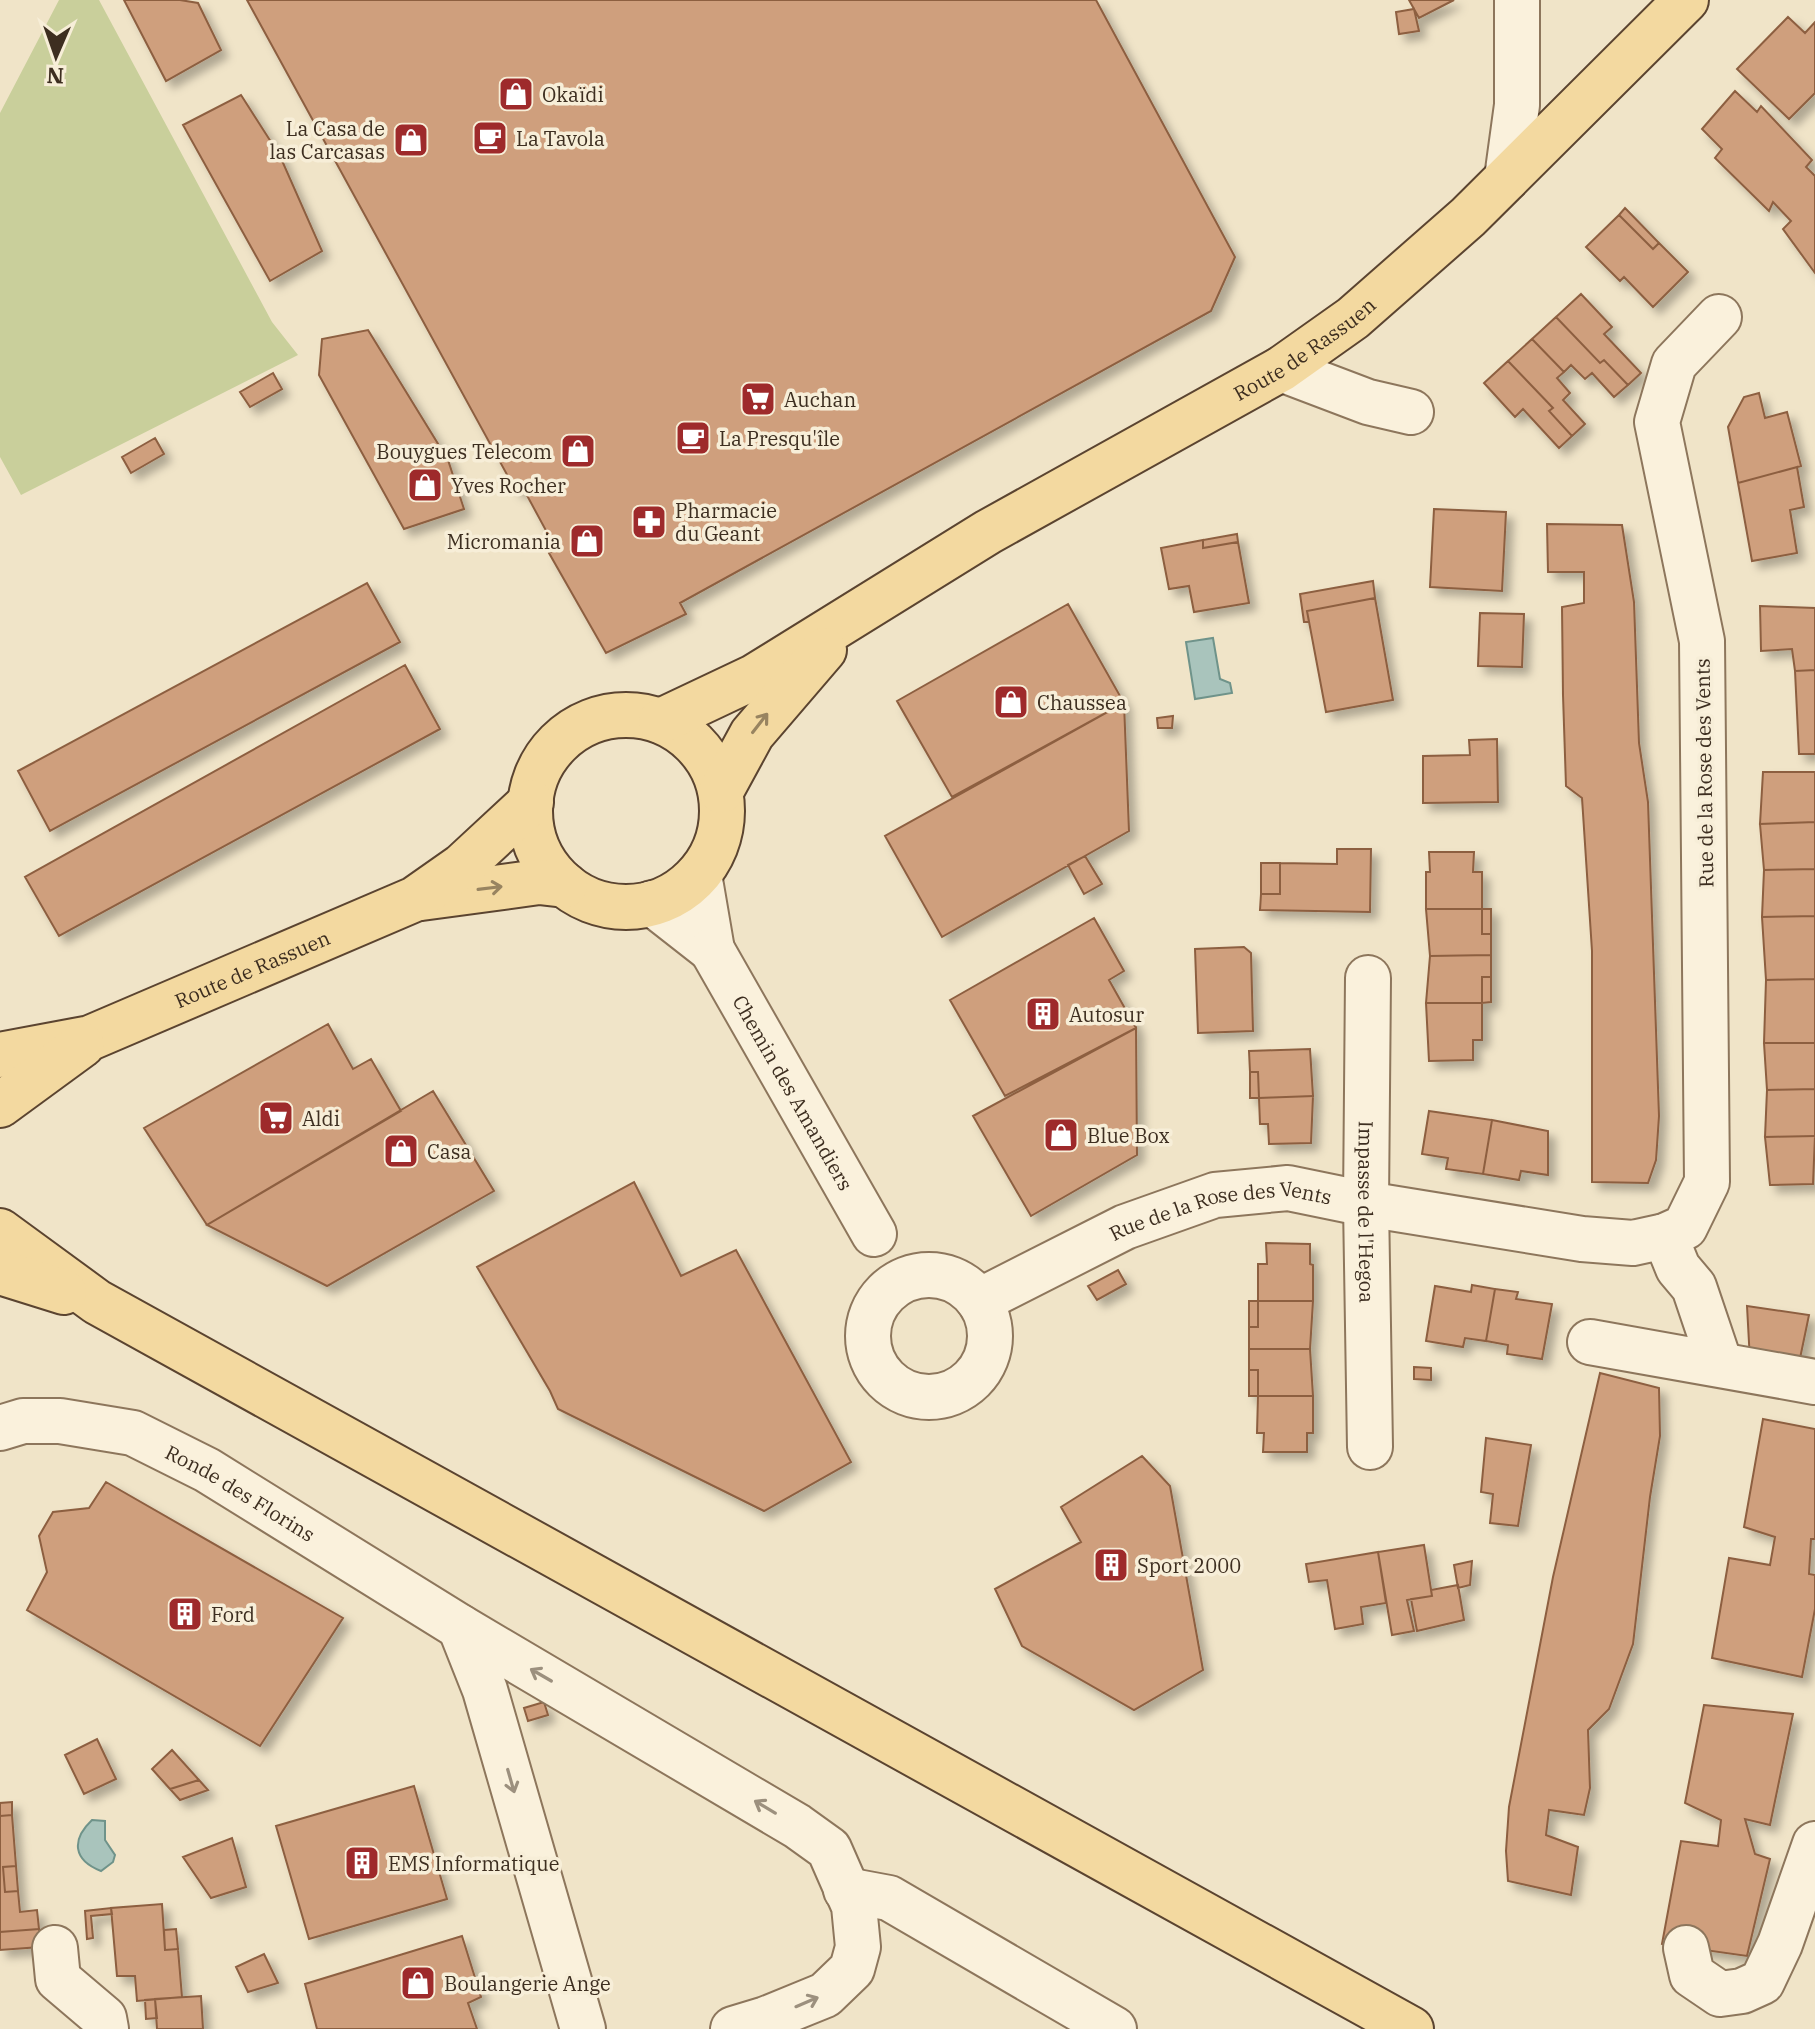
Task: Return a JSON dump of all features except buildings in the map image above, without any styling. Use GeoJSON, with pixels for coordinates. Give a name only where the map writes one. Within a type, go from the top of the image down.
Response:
{"type":"FeatureCollection","features":[{"type":"Feature","properties":{"kind":"main road","name":"Route de Rassuen"},"geometry":{"type":"LineString","coordinates":[[661,721],[754,677],[988,532],[1281,369],[1353,318],[1468,217],[1686,0]]}},
{"type":"Feature","properties":{"kind":"main road","name":"Route de Rassuen"},"geometry":{"type":"LineString","coordinates":[[721,791],[752,734],[858,613]]}},
{"type":"Feature","properties":{"kind":"main road"},"geometry":{"type":"LineString","coordinates":[[637,715],[661,721],[681,732],[701,749],[721,791],[720,836],[711,858],[699,874],[679,892],[652,903],[634,906],[611,906],[588,899],[565,885],[538,850],[530,818],[534,784],[552,749],[573,731],[590,722],[613,716],[637,715]]}},
{"type":"Feature","properties":{"kind":"main road","name":"Route de Rassuen"},"geometry":{"type":"LineString","coordinates":[[0,1055],[90,1038],[415,899],[462,866],[531,802]]}},
{"type":"Feature","properties":{"kind":"main road","name":"Route de Rassuen"},"geometry":{"type":"LineString","coordinates":[[415,899],[539,882],[565,885]]}},
{"type":"Feature","properties":{"kind":"main road","name":"Route de Rassuen"},"geometry":{"type":"LineString","coordinates":[[0,1105],[90,1038]]}},
{"type":"Feature","properties":{"kind":"main road"},"geometry":{"type":"LineString","coordinates":[[0,1231],[97,1302],[1411,2029]]}},
{"type":"Feature","properties":{"kind":"main road"},"geometry":{"type":"LineString","coordinates":[[0,1272],[97,1302]]}},
{"type":"Feature","properties":{"kind":"street"},"geometry":{"type":"LineString","coordinates":[[1507,178],[1517,105],[1517,0]]}},
{"type":"Feature","properties":{"kind":"street","name":"Rue de la Rose des Vents"},"geometry":{"type":"LineString","coordinates":[[979,1301],[1125,1227],[1215,1195],[1288,1188],[1366,1204],[1582,1239],[1633,1243],[1665,1236],[1685,1227],[1707,1182],[1702,641],[1657,422],[1674,364],[1719,317]]}},
{"type":"Feature","properties":{"kind":"street"},"geometry":{"type":"LineString","coordinates":[[1281,369],[1368,402],[1411,412]]}},
{"type":"Feature","properties":{"kind":"street","name":"Chemin des Amandiers"},"geometry":{"type":"LineString","coordinates":[[699,874],[712,950],[874,1234],[900,1286]]}},
{"type":"Feature","properties":{"kind":"street","name":"Chemin des Amandiers"},"geometry":{"type":"LineString","coordinates":[[652,903],[712,950]]}},
{"type":"Feature","properties":{"kind":"street","name":"Impasse de l'Hegoa"},"geometry":{"type":"LineString","coordinates":[[1368,978],[1366,1204],[1370,1447]]}},
{"type":"Feature","properties":{"kind":"street"},"geometry":{"type":"LineString","coordinates":[[1665,1236],[1678,1268],[1694,1287],[1720,1364]]}},
{"type":"Feature","properties":{"kind":"street"},"geometry":{"type":"LineString","coordinates":[[933,1275],[957,1281],[979,1301],[990,1327],[989,1348],[984,1363],[959,1389],[949,1394],[913,1395],[883,1376],[871,1356],[869,1322],[900,1286],[933,1275]]}},
{"type":"Feature","properties":{"kind":"street"},"geometry":{"type":"LineString","coordinates":[[1590,1342],[1815,1382]]}},
{"type":"Feature","properties":{"kind":"street","name":"Ronde des Florins"},"geometry":{"type":"LineString","coordinates":[[0,1428],[23,1421],[60,1421],[133,1433],[207,1470],[460,1627],[797,1826],[829,1849],[854,1906],[858,1947],[852,1969],[825,1995],[733,2029]]}},
{"type":"Feature","properties":{"kind":"street"},"geometry":{"type":"LineString","coordinates":[[460,1627],[485,1690],[583,2029]]}},
{"type":"Feature","properties":{"kind":"street"},"geometry":{"type":"LineString","coordinates":[[1686,1948],[1692,1975],[1720,1994],[1742,1991],[1762,1982],[1780,1944],[1815,1844]]}},
{"type":"Feature","properties":{"kind":"street"},"geometry":{"type":"LineString","coordinates":[[846,1890],[889,1898],[1114,2029]]}},
{"type":"Feature","properties":{"kind":"street"},"geometry":{"type":"LineString","coordinates":[[55,1948],[58,1979],[104,2018],[106,2029]]}},
{"type":"Feature","properties":{"kind":"green space"},"geometry":{"type":"Polygon","coordinates":[[[59,0],[99,0],[272,322],[298,355],[21,495],[0,457],[0,113],[59,0]]]}},
{"type":"Feature","properties":{"kind":"water"},"geometry":{"type":"Polygon","coordinates":[[[1213,638],[1220,679],[1230,683],[1232,693],[1195,699],[1186,642],[1213,638]]]}},
{"type":"Feature","properties":{"kind":"water"},"geometry":{"type":"Polygon","coordinates":[[[92,1820],[105,1821],[105,1840],[115,1855],[113,1862],[101,1871],[85,1861],[78,1849],[81,1835],[92,1820]]]}},
{"type":"Feature","properties":{"kind":"place","name":"Okaïdi"},"geometry":{"type":"Point","coordinates":[516,94]}},
{"type":"Feature","properties":{"kind":"place","name":"La Tavola"},"geometry":{"type":"Point","coordinates":[490,138]}},
{"type":"Feature","properties":{"kind":"place","name":"La Casa de las Carcasas"},"geometry":{"type":"Point","coordinates":[411,140]}},
{"type":"Feature","properties":{"kind":"place","name":"Auchan"},"geometry":{"type":"Point","coordinates":[758,399]}},
{"type":"Feature","properties":{"kind":"place","name":"La Presqu'île"},"geometry":{"type":"Point","coordinates":[693,438]}},
{"type":"Feature","properties":{"kind":"place","name":"Bouygues Telecom"},"geometry":{"type":"Point","coordinates":[578,451]}},
{"type":"Feature","properties":{"kind":"place","name":"Yves Rocher"},"geometry":{"type":"Point","coordinates":[425,485]}},
{"type":"Feature","properties":{"kind":"place","name":"Pharmacie du Geant"},"geometry":{"type":"Point","coordinates":[649,522]}},
{"type":"Feature","properties":{"kind":"place","name":"Micromania"},"geometry":{"type":"Point","coordinates":[587,541]}},
{"type":"Feature","properties":{"kind":"place","name":"Chaussea"},"geometry":{"type":"Point","coordinates":[1011,702]}},
{"type":"Feature","properties":{"kind":"place","name":"Autosur"},"geometry":{"type":"Point","coordinates":[1043,1014]}},
{"type":"Feature","properties":{"kind":"place","name":"Aldi"},"geometry":{"type":"Point","coordinates":[276,1118]}},
{"type":"Feature","properties":{"kind":"place","name":"Blue Box"},"geometry":{"type":"Point","coordinates":[1061,1135]}},
{"type":"Feature","properties":{"kind":"place","name":"Casa"},"geometry":{"type":"Point","coordinates":[401,1151]}},
{"type":"Feature","properties":{"kind":"place","name":"Sport 2000"},"geometry":{"type":"Point","coordinates":[1111,1565]}},
{"type":"Feature","properties":{"kind":"place","name":"Ford"},"geometry":{"type":"Point","coordinates":[185,1614]}},
{"type":"Feature","properties":{"kind":"place","name":"EMS Informatique"},"geometry":{"type":"Point","coordinates":[362,1863]}},
{"type":"Feature","properties":{"kind":"place","name":"Boulangerie Ange"},"geometry":{"type":"Point","coordinates":[418,1983]}}]}
